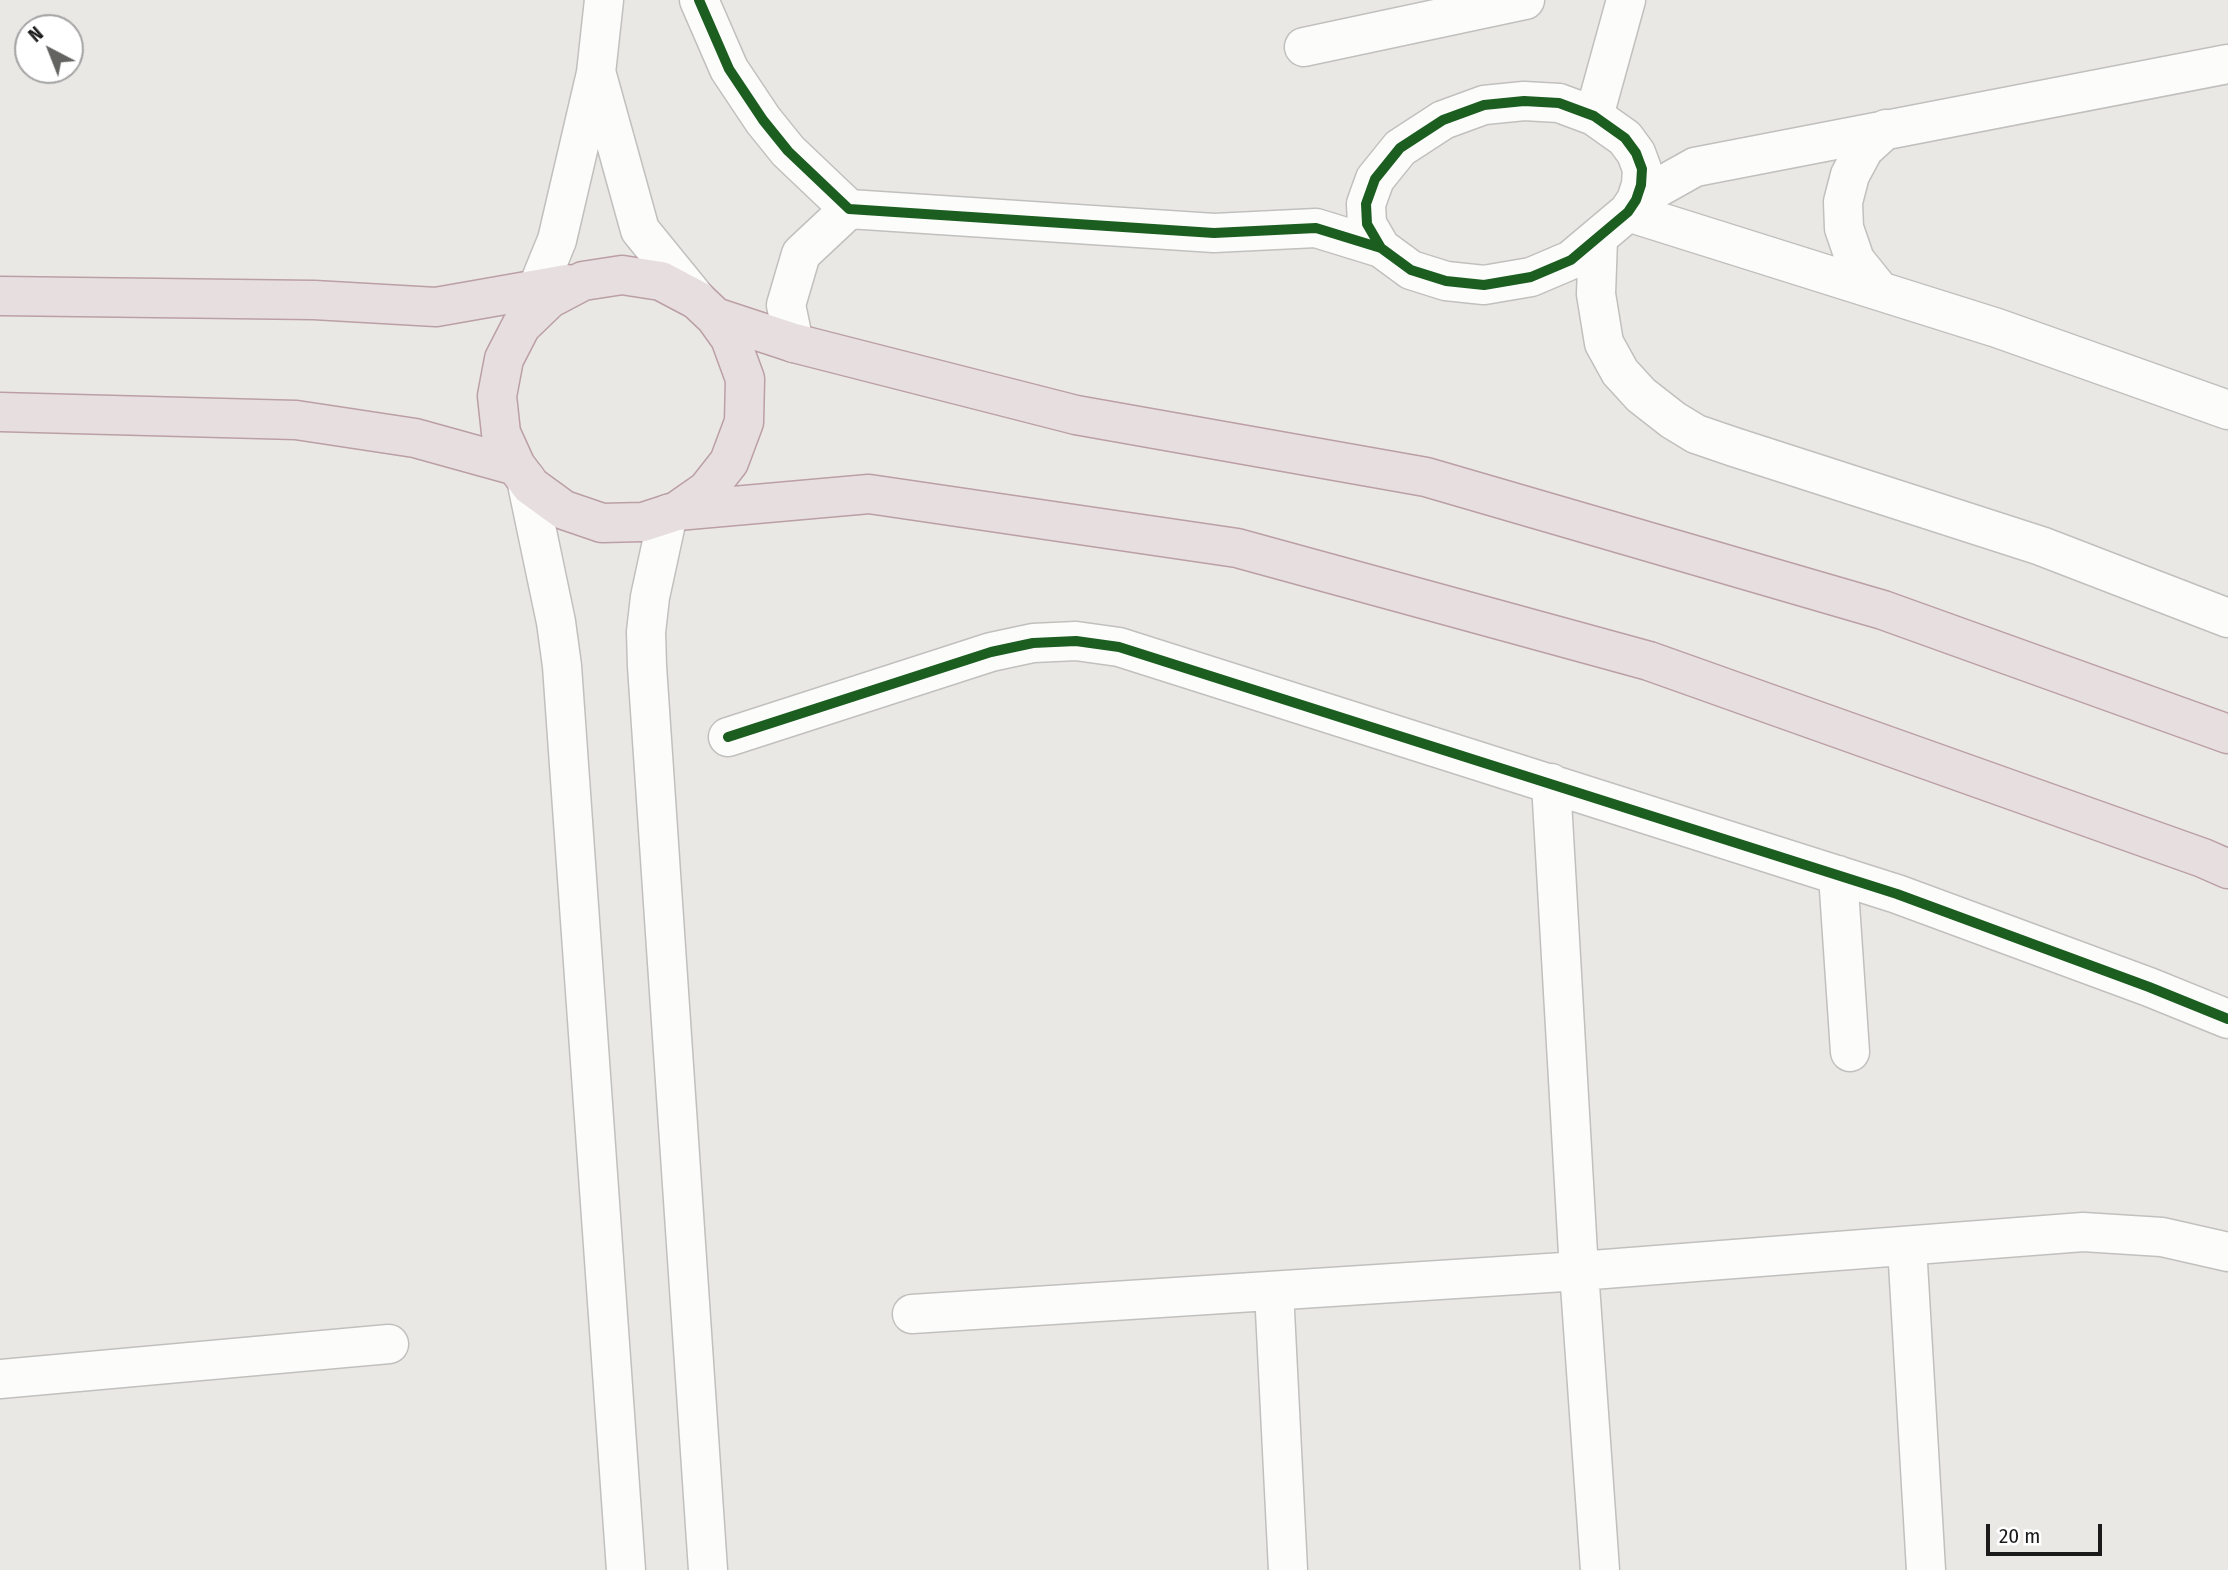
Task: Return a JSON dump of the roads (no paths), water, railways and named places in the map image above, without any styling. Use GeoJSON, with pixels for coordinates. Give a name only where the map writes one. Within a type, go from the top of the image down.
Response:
{"type":"FeatureCollection","features":[{"type":"Feature","properties":{"kind":"highway"},"geometry":{"type":"LineString","coordinates":[[0,296],[314,300],[436,307],[622,275],[661,281],[706,308],[794,342],[1076,415],[1426,477],[1883,610],[2228,734]]}},
{"type":"Feature","properties":{"kind":"highway"},"geometry":{"type":"LineString","coordinates":[[583,281],[549,299],[521,326],[504,359],[497,396],[501,433],[521,473],[531,486],[564,510],[602,523],[643,522],[672,512],[869,494],[1237,548],[1648,661],[2228,869]]}},
{"type":"Feature","properties":{"kind":"highway"},"geometry":{"type":"LineString","coordinates":[[672,512],[706,490],[729,462],[744,422],[745,379],[730,338],[706,308]]}},
{"type":"Feature","properties":{"kind":"highway"},"geometry":{"type":"LineString","coordinates":[[0,412],[296,421],[415,439],[521,473]]}},
{"type":"Feature","properties":{"kind":"street"},"geometry":{"type":"LineString","coordinates":[[521,326],[557,240],[596,73],[604,0]]}},
{"type":"Feature","properties":{"kind":"street"},"geometry":{"type":"LineString","coordinates":[[699,0],[729,69],[763,120],[788,151],[849,209],[1214,233],[1317,228],[1381,248],[1411,270],[1446,281],[1484,285],[1531,277],[1571,260],[1598,239],[1632,206],[1695,167],[2228,64]]}},
{"type":"Feature","properties":{"kind":"street"},"geometry":{"type":"LineString","coordinates":[[1304,47],[1525,0]]}},
{"type":"Feature","properties":{"kind":"street"},"geometry":{"type":"LineString","coordinates":[[1594,116],[1626,0]]}},
{"type":"Feature","properties":{"kind":"street"},"geometry":{"type":"LineString","coordinates":[[596,73],[640,230],[706,308]]}},
{"type":"Feature","properties":{"kind":"street"},"geometry":{"type":"LineString","coordinates":[[1317,228],[1375,179],[1400,148],[1443,120],[1484,104],[1524,101],[1559,103],[1594,116],[1625,138],[1658,154],[1695,167]]}},
{"type":"Feature","properties":{"kind":"street"},"geometry":{"type":"LineString","coordinates":[[1880,291],[1856,260],[1844,228],[1843,202],[1850,175],[1864,149],[1886,129]]}},
{"type":"Feature","properties":{"kind":"street"},"geometry":{"type":"LineString","coordinates":[[1625,138],[1636,153],[1642,169],[1641,185],[1632,206]]}},
{"type":"Feature","properties":{"kind":"street"},"geometry":{"type":"LineString","coordinates":[[1375,179],[1366,204],[1367,224],[1381,248]]}},
{"type":"Feature","properties":{"kind":"street"},"geometry":{"type":"LineString","coordinates":[[1632,206],[1997,328],[2228,410]]}},
{"type":"Feature","properties":{"kind":"street"},"geometry":{"type":"LineString","coordinates":[[794,342],[786,305],[801,254],[849,209]]}},
{"type":"Feature","properties":{"kind":"street"},"geometry":{"type":"LineString","coordinates":[[1598,239],[1596,294],[1604,343],[1620,372],[1641,395],[1696,434],[2042,546],[2228,618]]}},
{"type":"Feature","properties":{"kind":"street"},"geometry":{"type":"LineString","coordinates":[[521,473],[556,622],[562,666],[626,1570]]}},
{"type":"Feature","properties":{"kind":"street"},"geometry":{"type":"LineString","coordinates":[[672,512],[650,597],[646,632],[708,1570]]}},
{"type":"Feature","properties":{"kind":"street"},"geometry":{"type":"LineString","coordinates":[[728,737],[991,652],[1033,643],[1076,640],[1119,647],[1838,875],[2149,987],[2228,1019]]}},
{"type":"Feature","properties":{"kind":"street"},"geometry":{"type":"LineString","coordinates":[[1551,783],[1579,1271],[1600,1570]]}},
{"type":"Feature","properties":{"kind":"street"},"geometry":{"type":"LineString","coordinates":[[1838,875],[1850,1052]]}},
{"type":"Feature","properties":{"kind":"street"},"geometry":{"type":"LineString","coordinates":[[912,1314],[1579,1271],[2083,1231],[2162,1237],[2228,1252]]}},
{"type":"Feature","properties":{"kind":"street"},"geometry":{"type":"LineString","coordinates":[[1907,1246],[1926,1570]]}},
{"type":"Feature","properties":{"kind":"street"},"geometry":{"type":"LineString","coordinates":[[1274,1290],[1288,1570]]}},
{"type":"Feature","properties":{"kind":"street"},"geometry":{"type":"LineString","coordinates":[[0,1379],[389,1344]]}}]}
